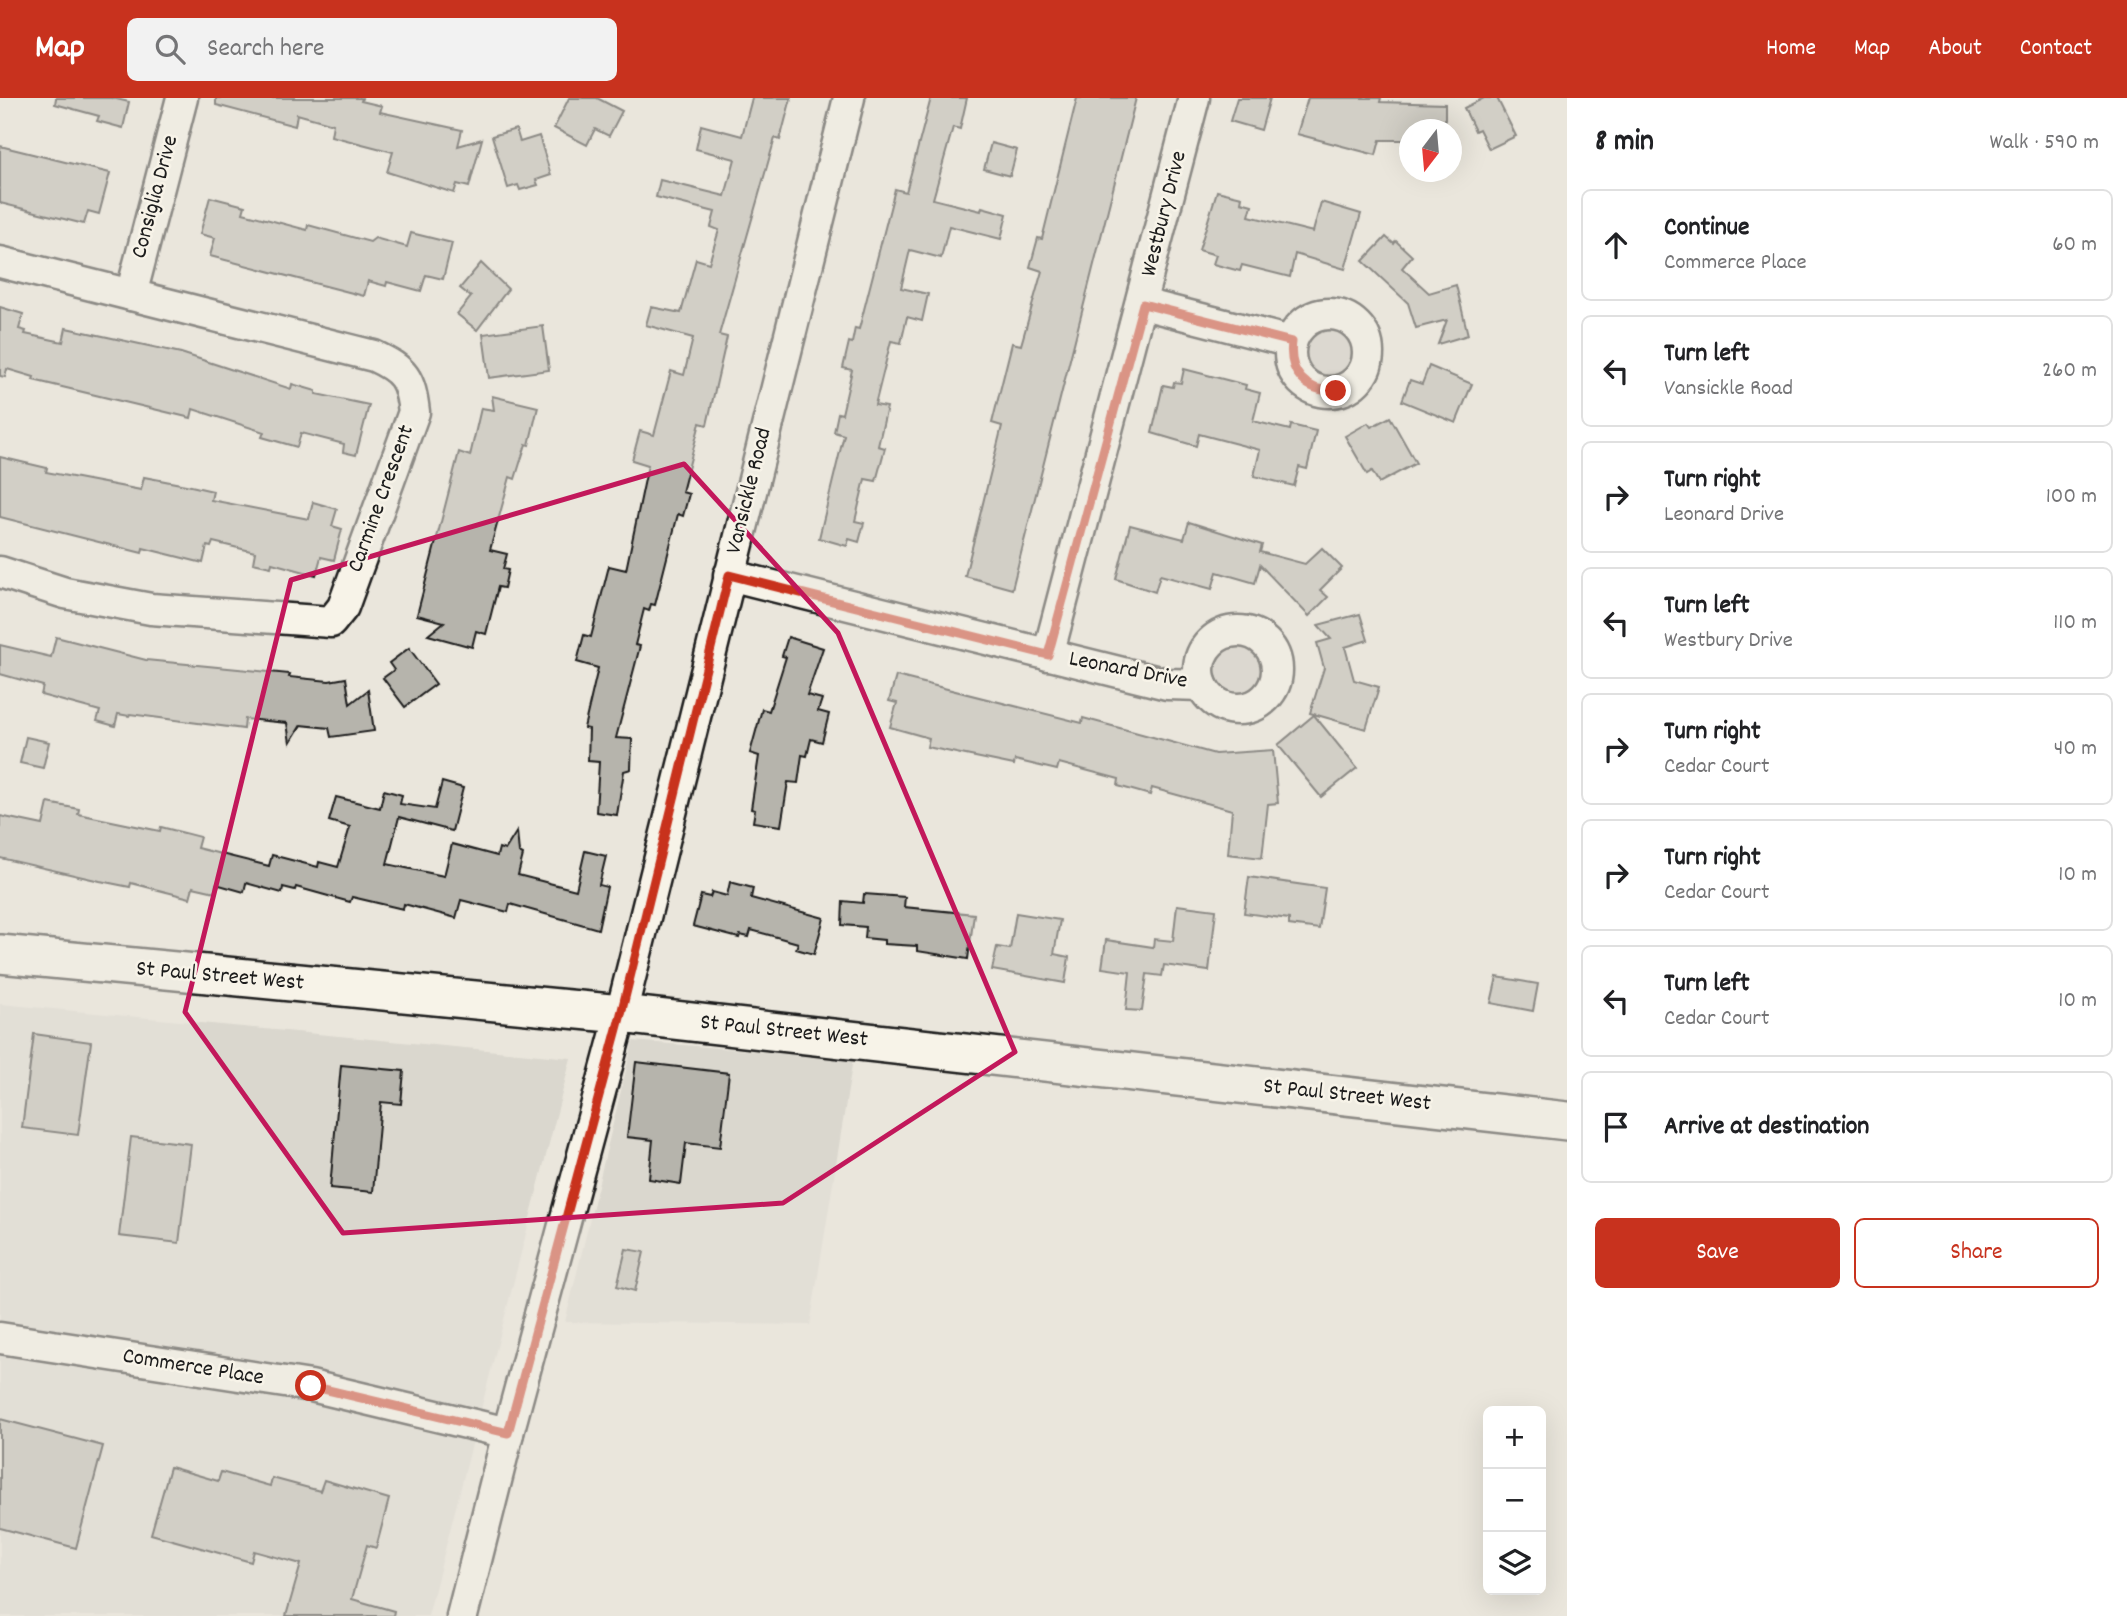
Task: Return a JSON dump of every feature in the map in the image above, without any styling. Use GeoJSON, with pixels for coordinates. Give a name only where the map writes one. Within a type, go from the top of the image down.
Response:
{"type":"FeatureCollection","features":[{"type":"Feature","properties":{"kind":"main road","name":"St Paul Street West"},"geometry":{"type":"LineString","coordinates":[[0,954],[621,1014],[1567,1121]]}},
{"type":"Feature","properties":{"kind":"street","name":"Consiglia Drive"},"geometry":{"type":"LineString","coordinates":[[131,295],[182,98]]}},
{"type":"Feature","properties":{"kind":"street","name":"Vansickle Road"},"geometry":{"type":"LineString","coordinates":[[462,1616],[508,1433],[621,1014],[849,98]]}},
{"type":"Feature","properties":{"kind":"street","name":"Westbury Drive"},"geometry":{"type":"LineString","coordinates":[[1048,655],[1143,304],[1194,98]]}},
{"type":"Feature","properties":{"kind":"street","name":"Carmine Crescent"},"geometry":{"type":"LineString","coordinates":[[0,262],[374,356],[396,366],[411,386],[414,412],[343,607],[331,622],[151,609],[65,593],[0,572]]}},
{"type":"Feature","properties":{"kind":"street"},"geometry":{"type":"LineString","coordinates":[[1143,304],[1292,342]]}},
{"type":"Feature","properties":{"kind":"street","name":"Leonard Drive"},"geometry":{"type":"LineString","coordinates":[[729,575],[1167,684],[1202,685]]}},
{"type":"Feature","properties":{"kind":"street","name":"Commerce Place"},"geometry":{"type":"LineString","coordinates":[[0,1338],[311,1386],[508,1433]]}},
{"type":"Feature","properties":{"kind":"highlighted area"},"geometry":{"type":"Polygon","coordinates":[[[684,464],[838,633],[1015,1052],[783,1203],[343,1233],[185,1012],[291,580],[684,464]]]}},
{"type":"Feature","properties":{"kind":"shaded area"},"geometry":{"type":"Polygon","coordinates":[[[1328,328],[1345,335],[1352,352],[1345,369],[1328,376],[1311,369],[1304,352],[1311,335],[1328,328]]]}},
{"type":"Feature","properties":{"kind":"shaded area"},"geometry":{"type":"Polygon","coordinates":[[[1238,647],[1254,654],[1261,670],[1254,686],[1238,693],[1222,686],[1215,670],[1222,654],[1238,647]]]}},
{"type":"Feature","properties":{"kind":"shaded area"},"geometry":{"type":"Polygon","coordinates":[[[0,1004],[571,1058],[428,1616],[0,1616],[0,1004]]]}},
{"type":"Feature","properties":{"kind":"shaded area"},"geometry":{"type":"Polygon","coordinates":[[[633,1041],[853,1059],[810,1325],[565,1322],[633,1041]]]}},
{"type":"Feature","properties":{"kind":"building"},"geometry":{"type":"Polygon","coordinates":[[[56,98],[112,98],[129,102],[123,128],[97,121],[99,116],[55,104],[56,98]]]}},
{"type":"Feature","properties":{"kind":"building"},"geometry":{"type":"Polygon","coordinates":[[[216,98],[362,98],[361,101],[382,106],[380,112],[462,130],[458,146],[482,139],[469,187],[457,184],[454,193],[387,172],[393,152],[331,136],[333,124],[297,114],[295,126],[216,105],[216,98]]]}},
{"type":"Feature","properties":{"kind":"building"},"geometry":{"type":"Polygon","coordinates":[[[569,98],[597,98],[622,111],[609,136],[595,129],[587,145],[554,128],[569,98]]]}},
{"type":"Feature","properties":{"kind":"building"},"geometry":{"type":"Polygon","coordinates":[[[752,98],[791,98],[780,140],[775,138],[719,335],[727,337],[707,425],[700,423],[682,492],[689,494],[683,516],[678,514],[655,605],[651,604],[649,611],[644,609],[635,645],[640,646],[616,738],[632,739],[631,769],[624,771],[617,815],[596,812],[599,762],[588,761],[589,729],[584,728],[598,668],[577,662],[584,635],[591,637],[609,566],[626,570],[648,465],[632,460],[640,431],[654,435],[671,371],[684,375],[693,338],[646,325],[651,307],[681,313],[696,259],[709,263],[719,230],[711,227],[715,212],[656,197],[660,180],[725,196],[735,159],[696,149],[701,125],[742,136],[752,98]]]}},
{"type":"Feature","properties":{"kind":"building"},"geometry":{"type":"Polygon","coordinates":[[[931,98],[967,98],[960,129],[953,127],[933,199],[981,211],[982,207],[1007,214],[1001,239],[949,226],[941,258],[910,250],[901,288],[928,294],[922,321],[907,317],[901,343],[891,341],[875,405],[887,407],[878,446],[885,448],[876,481],[865,479],[855,521],[864,523],[859,542],[849,539],[847,546],[819,538],[844,435],[834,432],[838,413],[842,414],[852,370],[843,368],[849,342],[852,343],[855,328],[859,329],[895,189],[906,192],[931,98]]]}},
{"type":"Feature","properties":{"kind":"building"},"geometry":{"type":"Polygon","coordinates":[[[1077,98],[1136,98],[1012,589],[965,576],[1002,426],[992,423],[1012,343],[1021,345],[1042,271],[1030,267],[1038,238],[1042,239],[1077,98]]]}},
{"type":"Feature","properties":{"kind":"building"},"geometry":{"type":"Polygon","coordinates":[[[1237,98],[1270,98],[1261,130],[1230,121],[1237,98]]]}},
{"type":"Feature","properties":{"kind":"building"},"geometry":{"type":"Polygon","coordinates":[[[1308,98],[1381,98],[1380,102],[1445,104],[1445,119],[1399,119],[1399,140],[1380,140],[1376,155],[1297,134],[1308,98]]]}},
{"type":"Feature","properties":{"kind":"building"},"geometry":{"type":"Polygon","coordinates":[[[1484,98],[1497,98],[1516,136],[1489,149],[1479,129],[1475,131],[1464,108],[1484,98]]]}},
{"type":"Feature","properties":{"kind":"building"},"geometry":{"type":"Polygon","coordinates":[[[516,129],[520,142],[539,136],[551,175],[536,180],[538,185],[520,190],[518,185],[508,188],[492,136],[516,129]]]}},
{"type":"Feature","properties":{"kind":"building"},"geometry":{"type":"Polygon","coordinates":[[[991,143],[1017,150],[1010,176],[984,169],[991,143]]]}},
{"type":"Feature","properties":{"kind":"building"},"geometry":{"type":"Polygon","coordinates":[[[0,146],[110,173],[99,214],[88,211],[84,224],[0,203],[0,146]]]}},
{"type":"Feature","properties":{"kind":"building"},"geometry":{"type":"Polygon","coordinates":[[[1217,191],[1242,197],[1241,202],[1252,205],[1249,216],[1313,232],[1321,202],[1361,214],[1345,269],[1295,254],[1290,277],[1242,265],[1240,271],[1213,264],[1216,255],[1199,250],[1217,191]]]}},
{"type":"Feature","properties":{"kind":"building"},"geometry":{"type":"Polygon","coordinates":[[[210,197],[245,206],[243,213],[307,230],[308,225],[370,242],[375,238],[407,247],[411,233],[452,243],[443,279],[426,275],[421,291],[387,282],[386,286],[368,281],[364,296],[210,256],[215,238],[200,234],[210,197]]]}},
{"type":"Feature","properties":{"kind":"building"},"geometry":{"type":"Polygon","coordinates":[[[1386,237],[1394,244],[1396,241],[1412,256],[1402,268],[1429,293],[1456,285],[1468,335],[1438,344],[1447,320],[1416,328],[1408,303],[1363,261],[1386,237]]]}},
{"type":"Feature","properties":{"kind":"building"},"geometry":{"type":"Polygon","coordinates":[[[481,263],[508,289],[477,330],[457,314],[471,297],[460,288],[481,263]]]}},
{"type":"Feature","properties":{"kind":"building"},"geometry":{"type":"Polygon","coordinates":[[[0,307],[23,314],[19,329],[26,331],[25,334],[63,342],[66,328],[181,353],[291,389],[292,384],[316,391],[316,394],[369,405],[356,455],[343,452],[344,444],[301,433],[297,447],[262,437],[264,432],[193,409],[191,418],[33,380],[34,377],[7,369],[5,377],[0,376],[0,307]]]}},
{"type":"Feature","properties":{"kind":"building"},"geometry":{"type":"Polygon","coordinates":[[[543,326],[549,370],[489,378],[483,334],[543,326]]]}},
{"type":"Feature","properties":{"kind":"building"},"geometry":{"type":"Polygon","coordinates":[[[1429,366],[1472,384],[1456,423],[1402,401],[1410,380],[1422,384],[1429,366]]]}},
{"type":"Feature","properties":{"kind":"building"},"geometry":{"type":"Polygon","coordinates":[[[1184,369],[1246,385],[1245,389],[1260,393],[1253,421],[1290,430],[1291,425],[1316,431],[1307,469],[1299,467],[1294,486],[1254,476],[1260,450],[1199,434],[1196,446],[1152,433],[1163,385],[1173,387],[1174,382],[1181,383],[1184,369]]]}},
{"type":"Feature","properties":{"kind":"building"},"geometry":{"type":"Polygon","coordinates":[[[492,396],[538,407],[529,445],[526,444],[515,479],[510,477],[490,550],[507,554],[503,569],[508,570],[504,588],[498,587],[486,634],[476,631],[472,647],[428,635],[444,622],[417,615],[459,452],[470,456],[481,408],[494,410],[492,396]]]}},
{"type":"Feature","properties":{"kind":"building"},"geometry":{"type":"Polygon","coordinates":[[[1390,417],[1416,463],[1379,483],[1372,471],[1367,474],[1345,436],[1368,423],[1371,427],[1390,417]]]}},
{"type":"Feature","properties":{"kind":"building"},"geometry":{"type":"Polygon","coordinates":[[[0,457],[47,468],[46,472],[141,490],[144,477],[191,486],[213,491],[211,500],[309,519],[313,502],[337,509],[332,526],[342,529],[334,560],[321,557],[316,575],[272,563],[271,567],[253,563],[255,552],[213,542],[211,547],[207,546],[203,563],[143,548],[142,553],[0,517],[0,457]]]}},
{"type":"Feature","properties":{"kind":"building"},"geometry":{"type":"Polygon","coordinates":[[[1189,522],[1262,545],[1260,552],[1305,564],[1322,548],[1342,568],[1320,590],[1328,597],[1309,616],[1260,565],[1255,583],[1217,572],[1212,589],[1160,575],[1155,592],[1116,579],[1130,525],[1184,539],[1189,522]]]}},
{"type":"Feature","properties":{"kind":"building"},"geometry":{"type":"Polygon","coordinates":[[[1360,614],[1368,640],[1345,647],[1354,680],[1379,687],[1366,729],[1310,713],[1324,668],[1317,643],[1331,639],[1318,625],[1360,614]]]}},
{"type":"Feature","properties":{"kind":"building"},"geometry":{"type":"Polygon","coordinates":[[[56,637],[146,660],[290,674],[289,677],[329,681],[346,678],[350,704],[368,690],[374,731],[331,737],[329,728],[301,725],[290,743],[287,723],[245,719],[244,729],[130,714],[118,714],[115,726],[97,721],[100,711],[41,695],[43,686],[0,674],[0,645],[51,657],[56,637]]]}},
{"type":"Feature","properties":{"kind":"building"},"geometry":{"type":"Polygon","coordinates":[[[788,637],[823,648],[807,695],[822,699],[818,711],[829,714],[822,742],[811,739],[807,756],[802,755],[798,783],[788,782],[781,826],[753,822],[755,810],[751,809],[759,756],[750,753],[762,709],[769,711],[786,657],[782,656],[788,637]]]}},
{"type":"Feature","properties":{"kind":"building"},"geometry":{"type":"Polygon","coordinates":[[[409,648],[436,684],[405,707],[383,678],[394,670],[389,663],[409,648]]]}},
{"type":"Feature","properties":{"kind":"building"},"geometry":{"type":"Polygon","coordinates":[[[896,676],[1082,723],[1083,718],[1215,754],[1273,750],[1278,803],[1268,804],[1262,858],[1228,854],[1232,810],[1152,788],[1150,795],[1118,786],[1119,779],[1059,763],[1057,770],[1015,760],[1014,765],[927,747],[929,738],[890,727],[897,703],[889,701],[896,676]]]}},
{"type":"Feature","properties":{"kind":"building"},"geometry":{"type":"Polygon","coordinates":[[[1314,715],[1357,768],[1321,797],[1278,745],[1314,715]]]}},
{"type":"Feature","properties":{"kind":"building"},"geometry":{"type":"Polygon","coordinates":[[[26,737],[49,742],[43,768],[20,763],[26,737]]]}},
{"type":"Feature","properties":{"kind":"building"},"geometry":{"type":"Polygon","coordinates":[[[442,782],[463,788],[452,831],[399,817],[387,864],[444,876],[452,844],[497,856],[499,848],[505,850],[517,831],[519,853],[523,855],[518,875],[576,890],[585,851],[606,856],[599,885],[607,887],[598,929],[510,904],[508,912],[461,900],[456,918],[404,904],[403,909],[352,897],[350,902],[296,887],[295,890],[283,887],[282,893],[246,883],[244,892],[216,884],[215,892],[193,887],[190,898],[131,883],[130,887],[0,858],[0,816],[43,825],[48,803],[79,809],[78,814],[160,831],[161,827],[200,837],[197,848],[269,866],[272,855],[318,867],[319,862],[338,867],[350,827],[329,821],[336,797],[380,808],[384,790],[402,795],[400,804],[435,809],[442,782]]]}},
{"type":"Feature","properties":{"kind":"building"},"geometry":{"type":"Polygon","coordinates":[[[1249,877],[1325,888],[1319,929],[1289,925],[1289,919],[1244,913],[1249,877]]]}},
{"type":"Feature","properties":{"kind":"building"},"geometry":{"type":"Polygon","coordinates":[[[730,882],[753,888],[751,898],[824,918],[814,954],[796,949],[798,943],[751,930],[749,937],[740,935],[739,938],[693,926],[701,895],[710,897],[712,892],[727,896],[730,882]]]}},
{"type":"Feature","properties":{"kind":"building"},"geometry":{"type":"Polygon","coordinates":[[[864,894],[905,897],[904,907],[974,914],[968,959],[917,951],[917,946],[884,944],[884,940],[865,938],[866,927],[842,925],[843,901],[863,903],[864,894]]]}},
{"type":"Feature","properties":{"kind":"building"},"geometry":{"type":"Polygon","coordinates":[[[1177,905],[1216,910],[1209,971],[1164,965],[1162,976],[1147,974],[1142,1011],[1126,1010],[1130,972],[1102,968],[1106,940],[1153,947],[1154,939],[1173,941],[1177,905]]]}},
{"type":"Feature","properties":{"kind":"building"},"geometry":{"type":"Polygon","coordinates":[[[1016,913],[1060,920],[1054,954],[1069,957],[1065,983],[992,970],[997,947],[1010,949],[1016,913]]]}},
{"type":"Feature","properties":{"kind":"building"},"geometry":{"type":"Polygon","coordinates":[[[1497,977],[1538,984],[1533,1011],[1491,1003],[1497,977]]]}},
{"type":"Feature","properties":{"kind":"building"},"geometry":{"type":"Polygon","coordinates":[[[34,1034],[91,1042],[78,1135],[22,1128],[34,1034]]]}},
{"type":"Feature","properties":{"kind":"building"},"geometry":{"type":"Polygon","coordinates":[[[636,1062],[729,1073],[720,1147],[686,1143],[681,1184],[649,1179],[653,1140],[627,1137],[636,1062]]]}},
{"type":"Feature","properties":{"kind":"building"},"geometry":{"type":"Polygon","coordinates":[[[341,1065],[404,1071],[401,1104],[381,1102],[373,1192],[330,1188],[341,1065]]]}},
{"type":"Feature","properties":{"kind":"building"},"geometry":{"type":"Polygon","coordinates":[[[131,1137],[191,1144],[179,1243],[119,1236],[131,1137]]]}},
{"type":"Feature","properties":{"kind":"building"},"geometry":{"type":"Polygon","coordinates":[[[626,1249],[644,1252],[635,1291],[617,1286],[626,1249]]]}},
{"type":"Feature","properties":{"kind":"building"},"geometry":{"type":"Polygon","coordinates":[[[0,1419],[103,1446],[76,1548],[0,1528],[0,1419]]]}},
{"type":"Feature","properties":{"kind":"building"},"geometry":{"type":"Polygon","coordinates":[[[170,1467],[218,1481],[221,1472],[270,1486],[272,1478],[320,1491],[324,1480],[389,1499],[376,1548],[367,1545],[352,1599],[394,1611],[393,1616],[286,1616],[301,1564],[254,1551],[251,1562],[151,1534],[170,1467]]]}},
{"type":"Feature","properties":{"kind":"route"},"geometry":{"type":"LineString","coordinates":[[311,1386],[508,1433],[621,1014],[729,575],[1048,655],[1143,304],[1292,342],[1290,355],[1293,368],[1300,379],[1311,387],[1336,391]]}}]}
